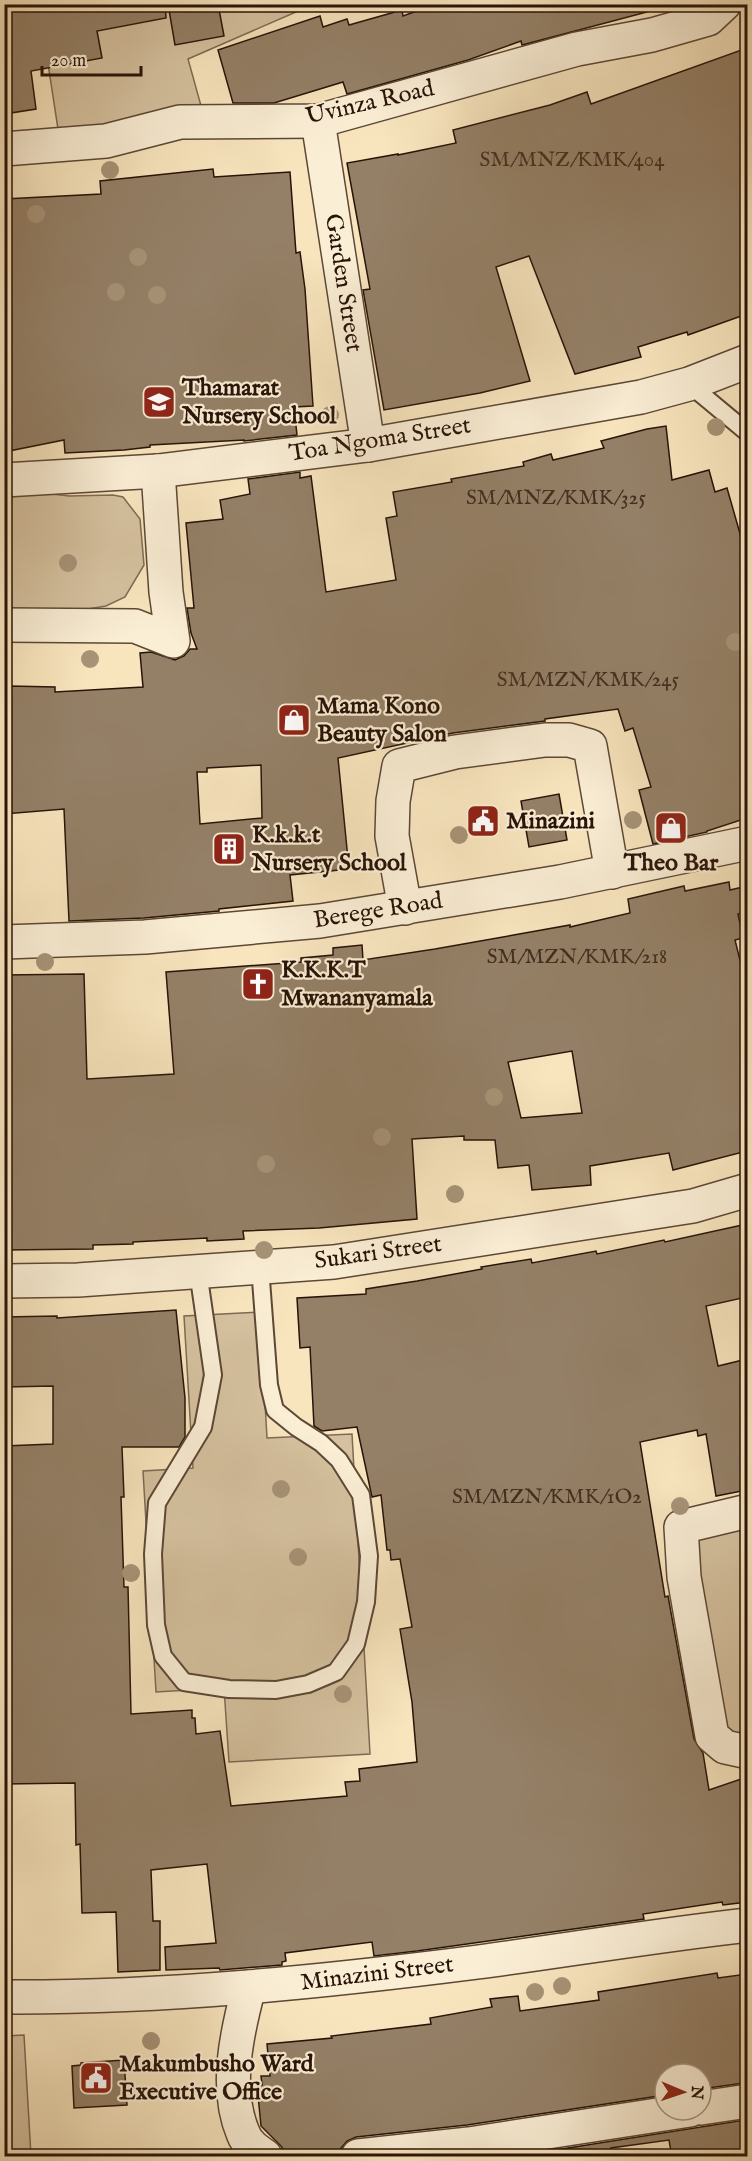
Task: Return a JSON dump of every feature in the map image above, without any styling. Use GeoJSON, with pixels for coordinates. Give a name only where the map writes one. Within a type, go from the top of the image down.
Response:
{"type":"FeatureCollection","features":[{"type":"Feature","properties":{"kind":"street","name":"Uvinza Road"},"geometry":{"type":"LineString","coordinates":[[4,149],[106,141],[180,122],[318,121],[577,49],[652,35],[708,19],[724,4]]}},
{"type":"Feature","properties":{"kind":"street","name":"Garden Street"},"geometry":{"type":"LineString","coordinates":[[318,121],[368,444]]}},
{"type":"Feature","properties":{"kind":"street","name":"Toa Ngoma Street"},"geometry":{"type":"LineString","coordinates":[[4,480],[158,471],[368,444],[641,397],[689,384],[747,361]]}},
{"type":"Feature","properties":{"kind":"street"},"geometry":{"type":"LineString","coordinates":[[4,625],[135,626],[173,641],[166,592],[158,471]]}},
{"type":"Feature","properties":{"kind":"street"},"geometry":{"type":"LineString","coordinates":[[405,908],[392,836],[393,801],[399,766],[455,752],[545,740],[569,740],[590,746],[612,872]]}},
{"type":"Feature","properties":{"kind":"street","name":"Berege Road"},"geometry":{"type":"LineString","coordinates":[[4,942],[145,937],[320,921],[560,882],[747,843]]}},
{"type":"Feature","properties":{"kind":"street","name":"Sukari Street"},"geometry":{"type":"LineString","coordinates":[[4,1281],[78,1280],[334,1262],[693,1206],[747,1190]]}},
{"type":"Feature","properties":{"kind":"street"},"geometry":{"type":"LineString","coordinates":[[747,1511],[681,1527],[684,1577],[712,1736],[725,1748],[747,1752]]}},
{"type":"Feature","properties":{"kind":"street","name":"Minazini Street"},"geometry":{"type":"LineString","coordinates":[[4,1997],[129,1995],[249,1987],[396,1972],[747,1924]]}},
{"type":"Feature","properties":{"kind":"street"},"geometry":{"type":"LineString","coordinates":[[249,1987],[240,2020],[234,2069],[235,2106],[243,2134],[250,2145],[265,2157]]}},
{"type":"Feature","properties":{"kind":"street"},"geometry":{"type":"LineString","coordinates":[[713,2106],[747,2101]]}},
{"type":"Feature","properties":{"kind":"street"},"geometry":{"type":"LineString","coordinates":[[358,2157],[470,2150],[653,2117]]}},
{"type":"Feature","properties":{"kind":"lane"},"geometry":{"type":"LineString","coordinates":[[689,384],[747,433]]}},
{"type":"Feature","properties":{"kind":"lane"},"geometry":{"type":"LineString","coordinates":[[198,1271],[213,1375],[203,1427],[157,1503],[153,1554],[156,1625],[163,1656],[184,1682],[229,1689],[276,1690],[308,1684],[336,1672],[356,1644],[366,1602],[369,1556],[361,1495],[339,1460],[321,1443],[275,1410],[269,1385],[260,1267]]}},
{"type":"Feature","properties":{"kind":"shaded area"},"geometry":{"type":"Polygon","coordinates":[[[39,5],[312,5],[188,59],[208,131],[58,129],[39,5]]]}},
{"type":"Feature","properties":{"kind":"shaded area"},"geometry":{"type":"Polygon","coordinates":[[[34,492],[69,496],[113,495],[123,497],[140,519],[144,565],[125,597],[106,606],[57,614],[5,613],[5,494],[34,492]]]}},
{"type":"Feature","properties":{"kind":"shaded area"},"geometry":{"type":"Polygon","coordinates":[[[260,1312],[267,1438],[352,1434],[370,1754],[229,1762],[224,1688],[156,1692],[143,1471],[193,1468],[184,1316],[260,1312]]]}},
{"type":"Feature","properties":{"kind":"shaded area"},"geometry":{"type":"Polygon","coordinates":[[[747,1521],[747,1736],[724,1734],[690,1546],[708,1529],[747,1521]]]}},
{"type":"Feature","properties":{"kind":"shaded area"},"geometry":{"type":"Polygon","coordinates":[[[24,2035],[31,2156],[5,2156],[5,2036],[24,2035]]]}},
{"type":"Feature","properties":{"kind":"building"},"geometry":{"type":"Polygon","coordinates":[[[4,4],[165,4],[166,18],[97,31],[102,58],[31,71],[36,109],[4,114],[4,4]]]}},
{"type":"Feature","properties":{"kind":"building"},"geometry":{"type":"Polygon","coordinates":[[[168,4],[218,4],[224,36],[175,45],[168,4]]]}},
{"type":"Feature","properties":{"kind":"building"},"geometry":{"type":"Polygon","coordinates":[[[436,4],[646,4],[647,12],[522,45],[521,41],[468,60],[347,94],[343,82],[274,103],[233,103],[218,50],[320,16],[323,27],[347,19],[349,25],[402,10],[403,16],[436,4]]]}},
{"type":"Feature","properties":{"kind":"building"},"geometry":{"type":"Polygon","coordinates":[[[747,48],[747,314],[688,335],[687,332],[638,347],[641,357],[575,374],[529,256],[496,267],[530,381],[480,393],[384,410],[363,290],[370,289],[347,163],[456,143],[453,130],[550,105],[587,92],[591,104],[747,48]]]}},
{"type":"Feature","properties":{"kind":"building"},"geometry":{"type":"Polygon","coordinates":[[[213,169],[214,177],[290,172],[296,253],[300,252],[305,289],[313,406],[294,407],[297,435],[244,441],[150,445],[150,447],[124,450],[65,453],[64,440],[4,452],[4,199],[101,194],[100,181],[213,169]]]}},
{"type":"Feature","properties":{"kind":"building"},"geometry":{"type":"Polygon","coordinates":[[[666,426],[672,480],[709,470],[715,492],[727,488],[743,544],[747,543],[747,818],[707,832],[653,844],[639,790],[651,787],[633,728],[625,731],[618,709],[545,719],[545,721],[453,733],[338,758],[349,869],[290,875],[293,901],[144,918],[69,921],[64,809],[4,814],[5,697],[10,697],[10,686],[55,687],[55,692],[143,687],[140,653],[151,652],[175,660],[184,656],[190,649],[197,649],[191,633],[187,608],[194,608],[186,523],[223,519],[220,500],[250,494],[248,479],[300,472],[300,478],[311,476],[326,592],[396,580],[386,518],[397,516],[393,492],[524,466],[523,462],[551,454],[553,460],[604,448],[601,441],[666,426]],[[261,765],[207,768],[207,772],[197,772],[200,824],[262,818],[261,765]]]}},
{"type":"Feature","properties":{"kind":"building"},"geometry":{"type":"Polygon","coordinates":[[[559,794],[567,840],[529,847],[521,801],[559,794]]]}},
{"type":"Feature","properties":{"kind":"building"},"geometry":{"type":"Polygon","coordinates":[[[729,882],[730,890],[747,886],[747,912],[738,914],[743,938],[735,940],[747,988],[747,1151],[673,1170],[669,1153],[590,1166],[591,1185],[532,1190],[529,1165],[498,1168],[495,1140],[464,1140],[464,1136],[412,1139],[417,1219],[319,1228],[243,1231],[244,1239],[207,1241],[207,1238],[133,1242],[133,1244],[93,1245],[93,1249],[4,1250],[4,975],[84,974],[87,1079],[174,1074],[166,972],[301,962],[301,958],[333,955],[333,948],[362,945],[363,960],[435,949],[570,925],[570,927],[630,913],[628,899],[684,886],[685,891],[729,882]],[[572,1051],[508,1062],[521,1118],[582,1113],[572,1051]]]}},
{"type":"Feature","properties":{"kind":"building"},"geometry":{"type":"Polygon","coordinates":[[[747,1224],[747,1297],[706,1306],[718,1366],[747,1359],[747,1490],[716,1496],[706,1434],[698,1436],[697,1430],[640,1442],[665,1597],[668,1596],[694,1739],[703,1753],[709,1790],[747,1777],[747,1902],[723,1905],[722,1902],[643,1914],[644,1919],[417,1951],[374,1956],[372,1942],[285,1953],[286,1961],[282,1962],[282,1965],[220,1970],[219,1968],[166,1970],[165,1947],[216,1943],[207,1864],[151,1870],[153,1921],[160,1921],[160,1970],[118,1972],[116,1912],[82,1913],[80,1844],[76,1845],[75,1783],[4,1784],[4,1446],[53,1444],[53,1386],[4,1387],[4,1317],[57,1316],[57,1318],[176,1310],[185,1398],[185,1437],[179,1447],[122,1447],[124,1587],[128,1587],[131,1714],[192,1710],[196,1734],[220,1731],[231,1806],[347,1796],[345,1782],[360,1781],[359,1769],[417,1762],[412,1702],[400,1629],[412,1627],[400,1559],[391,1560],[390,1550],[387,1550],[381,1495],[372,1497],[357,1427],[322,1431],[314,1426],[310,1347],[300,1348],[297,1298],[366,1294],[366,1289],[482,1269],[481,1267],[531,1259],[532,1263],[596,1251],[597,1254],[747,1224]]]}},
{"type":"Feature","properties":{"kind":"building"},"geometry":{"type":"Polygon","coordinates":[[[717,1973],[718,1978],[747,1974],[747,2057],[741,2058],[744,2083],[713,2087],[713,2062],[653,2062],[653,2097],[467,2125],[356,2137],[347,2141],[341,2148],[340,2155],[324,2157],[284,2157],[282,2147],[261,2126],[257,2085],[262,2085],[261,2076],[270,2076],[267,2044],[332,2038],[331,2036],[431,2024],[430,2018],[492,2007],[490,1999],[518,1996],[520,2011],[599,2000],[598,1992],[717,1973]]]}},
{"type":"Feature","properties":{"kind":"building","name":"Makumbusho Ward Executive Office"},"geometry":{"type":"Polygon","coordinates":[[[124,2060],[127,2105],[74,2108],[72,2066],[81,2065],[81,2063],[124,2060]]]}},
{"type":"Feature","properties":{"kind":"building"},"geometry":{"type":"Polygon","coordinates":[[[745,2120],[747,2157],[672,2157],[669,2140],[611,2148],[612,2157],[511,2157],[745,2120]]]}},
{"type":"Feature","properties":{"kind":"place","name":"Thamarat Nursery School"},"geometry":{"type":"Point","coordinates":[159,402]}},
{"type":"Feature","properties":{"kind":"place","name":"Mama Kono Beauty Salon"},"geometry":{"type":"Point","coordinates":[294,720]}},
{"type":"Feature","properties":{"kind":"place","name":"Minazini"},"geometry":{"type":"Point","coordinates":[483,821]}},
{"type":"Feature","properties":{"kind":"place","name":"Theo Bar"},"geometry":{"type":"Point","coordinates":[671,828]}},
{"type":"Feature","properties":{"kind":"place","name":"K.k.k.t Nursery School"},"geometry":{"type":"Point","coordinates":[229,849]}},
{"type":"Feature","properties":{"kind":"place","name":"K.K.K.T Mwananyamala"},"geometry":{"type":"Point","coordinates":[258,984]}},
{"type":"Feature","properties":{"kind":"place","name":"Makumbusho Ward Executive Office"},"geometry":{"type":"Point","coordinates":[96,2078]}}]}
